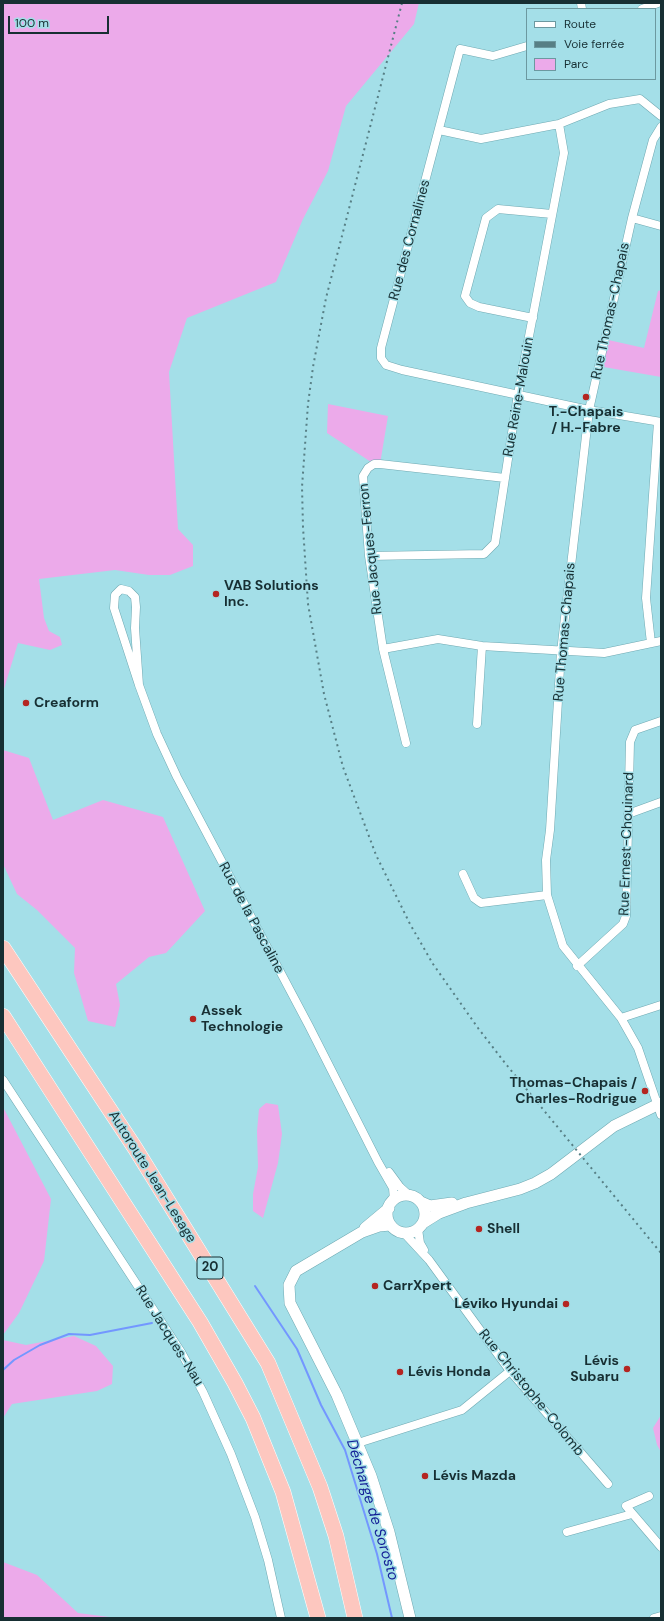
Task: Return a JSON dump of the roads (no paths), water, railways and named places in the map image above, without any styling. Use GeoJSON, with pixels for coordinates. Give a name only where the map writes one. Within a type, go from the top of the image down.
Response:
{"type":"FeatureCollection","features":[{"type":"Feature","properties":{"kind":"highway","name":"Autoroute Jean-Lesage"},"geometry":{"type":"LineString","coordinates":[[3,948],[135,1148],[268,1363],[282,1392],[320,1487],[336,1536],[355,1618]]}},
{"type":"Feature","properties":{"kind":"highway","name":"20"},"geometry":{"type":"LineString","coordinates":[[3,1016],[200,1322],[236,1383],[283,1492],[318,1618]]}},
{"type":"Feature","properties":{"kind":"highway"},"geometry":{"type":"LineString","coordinates":[[336,1536],[346,1563],[361,1618]]}},
{"type":"Feature","properties":{"kind":"highway"},"geometry":{"type":"LineString","coordinates":[[307,1575],[312,1618]]}},
{"type":"Feature","properties":{"kind":"street"},"geometry":{"type":"LineString","coordinates":[[645,8],[658,3]]}},
{"type":"Feature","properties":{"kind":"street","name":"Rue des Cornalines"},"geometry":{"type":"LineString","coordinates":[[518,394],[402,370],[386,364],[380,358],[460,49],[493,56],[526,46]]}},
{"type":"Feature","properties":{"kind":"street"},"geometry":{"type":"LineString","coordinates":[[439,130],[480,139],[559,124],[609,104],[640,99],[661,116]]}},
{"type":"Feature","properties":{"kind":"street","name":"Rue Reine-Malouin"},"geometry":{"type":"LineString","coordinates":[[370,556],[484,554],[495,543],[518,394],[564,153],[559,124]]}},
{"type":"Feature","properties":{"kind":"street","name":"Rue Thomas-Chapais"},"geometry":{"type":"LineString","coordinates":[[661,127],[652,140],[632,218],[589,410],[561,652],[550,830],[546,860],[547,895],[563,946],[577,966],[621,1018],[638,1048],[659,1103],[661,1115]]}},
{"type":"Feature","properties":{"kind":"street"},"geometry":{"type":"LineString","coordinates":[[533,318],[479,307],[470,303],[465,296],[486,218],[498,209],[552,214]]}},
{"type":"Feature","properties":{"kind":"street"},"geometry":{"type":"LineString","coordinates":[[632,218],[661,226]]}},
{"type":"Feature","properties":{"kind":"street"},"geometry":{"type":"LineString","coordinates":[[518,394],[589,410],[660,422],[657,490],[646,598],[651,643]]}},
{"type":"Feature","properties":{"kind":"street","name":"Rue Jacques-Ferron"},"geometry":{"type":"LineString","coordinates":[[406,743],[383,649],[370,556],[363,476],[368,468],[374,464],[505,478]]}},
{"type":"Feature","properties":{"kind":"street","name":"Rue de la Pascaline"},"geometry":{"type":"LineString","coordinates":[[139,685],[135,628],[135,597],[129,591],[121,590],[115,595],[114,608],[139,685],[157,734],[177,777],[393,1188],[391,1204]]}},
{"type":"Feature","properties":{"kind":"street"},"geometry":{"type":"LineString","coordinates":[[383,649],[438,639],[482,646],[561,652],[604,653],[661,641]]}},
{"type":"Feature","properties":{"kind":"street"},"geometry":{"type":"LineString","coordinates":[[477,724],[482,646]]}},
{"type":"Feature","properties":{"kind":"street","name":"Rue Ernest-Chouinard"},"geometry":{"type":"LineString","coordinates":[[577,966],[623,924],[626,916],[630,742],[635,730],[661,721]]}},
{"type":"Feature","properties":{"kind":"street"},"geometry":{"type":"LineString","coordinates":[[628,814],[661,802]]}},
{"type":"Feature","properties":{"kind":"street"},"geometry":{"type":"LineString","coordinates":[[463,874],[474,898],[481,902],[547,895]]}},
{"type":"Feature","properties":{"kind":"street"},"geometry":{"type":"LineString","coordinates":[[621,1018],[661,1005]]}},
{"type":"Feature","properties":{"kind":"street","name":"Rue Jacques-Nau"},"geometry":{"type":"LineString","coordinates":[[3,1080],[181,1352],[207,1399],[228,1447],[255,1516],[268,1560],[281,1618]]}},
{"type":"Feature","properties":{"kind":"street"},"geometry":{"type":"LineString","coordinates":[[391,1204],[387,1216],[390,1225],[396,1230],[404,1233],[412,1232],[439,1213],[466,1203],[520,1189],[535,1183],[551,1174],[614,1126],[659,1103]]}},
{"type":"Feature","properties":{"kind":"street","name":"Rue de la Pascaline"},"geometry":{"type":"LineString","coordinates":[[371,1147],[400,1187],[410,1196]]}},
{"type":"Feature","properties":{"kind":"street"},"geometry":{"type":"LineString","coordinates":[[362,1232],[399,1196],[410,1196],[430,1206],[457,1202],[466,1203]]}},
{"type":"Feature","properties":{"kind":"street"},"geometry":{"type":"LineString","coordinates":[[420,1226],[425,1212],[421,1202]]}},
{"type":"Feature","properties":{"kind":"street"},"geometry":{"type":"LineString","coordinates":[[390,1225],[379,1226],[362,1232],[296,1271],[289,1285],[290,1303],[337,1395],[371,1476],[389,1532],[410,1618]]}},
{"type":"Feature","properties":{"kind":"street","name":"Rue Christophe-Colomb"},"geometry":{"type":"LineString","coordinates":[[420,1226],[420,1243],[429,1260]]}},
{"type":"Feature","properties":{"kind":"street","name":"Rue Christophe-Colomb"},"geometry":{"type":"LineString","coordinates":[[404,1233],[429,1260],[510,1371],[608,1484]]}},
{"type":"Feature","properties":{"kind":"street"},"geometry":{"type":"LineString","coordinates":[[358,1443],[462,1410],[510,1371]]}},
{"type":"Feature","properties":{"kind":"street"},"geometry":{"type":"LineString","coordinates":[[649,1496],[626,1506],[661,1547]]}},
{"type":"Feature","properties":{"kind":"street"},"geometry":{"type":"LineString","coordinates":[[567,1532],[632,1514]]}},
{"type":"Feature","properties":{"kind":"street"},"geometry":{"type":"LineString","coordinates":[[654,1618],[661,1616]]}},
{"type":"Feature","properties":{"kind":"waterway","name":"Décharge de Sorosto"},"geometry":{"type":"LineString","coordinates":[[255,1286],[297,1349],[321,1405],[345,1450],[377,1554],[392,1618]]}},
{"type":"Feature","properties":{"kind":"waterway","name":"Décharge de Sorosto"},"geometry":{"type":"LineString","coordinates":[[3,1370],[14,1360],[40,1345],[69,1334],[90,1335],[152,1323]]}},
{"type":"Feature","properties":{"kind":"railway"},"geometry":{"type":"LineString","coordinates":[[402,3],[326,298],[313,367],[308,404],[302,487],[303,527],[308,604],[324,694],[343,767],[376,855],[410,924],[433,964],[478,1028],[505,1063],[661,1253]]}},
{"type":"Feature","properties":{"kind":"place","name":"T.-Chapais / H.-Fabre"},"geometry":{"type":"Point","coordinates":[586,397]}},
{"type":"Feature","properties":{"kind":"place","name":"VAB Solutions Inc."},"geometry":{"type":"Point","coordinates":[216,594]}},
{"type":"Feature","properties":{"kind":"place","name":"Creaform"},"geometry":{"type":"Point","coordinates":[26,703]}},
{"type":"Feature","properties":{"kind":"place","name":"Assek Technologie"},"geometry":{"type":"Point","coordinates":[193,1019]}},
{"type":"Feature","properties":{"kind":"place","name":"Thomas-Chapais / Charles-Rodrigue"},"geometry":{"type":"Point","coordinates":[645,1091]}},
{"type":"Feature","properties":{"kind":"place","name":"Shell"},"geometry":{"type":"Point","coordinates":[479,1229]}},
{"type":"Feature","properties":{"kind":"place","name":"CarrXpert"},"geometry":{"type":"Point","coordinates":[375,1286]}},
{"type":"Feature","properties":{"kind":"place","name":"Léviko Hyundai"},"geometry":{"type":"Point","coordinates":[566,1304]}},
{"type":"Feature","properties":{"kind":"place","name":"Lévis Subaru"},"geometry":{"type":"Point","coordinates":[627,1369]}},
{"type":"Feature","properties":{"kind":"place","name":"Lévis Honda"},"geometry":{"type":"Point","coordinates":[400,1372]}},
{"type":"Feature","properties":{"kind":"place","name":"Lévis Mazda"},"geometry":{"type":"Point","coordinates":[425,1476]}}]}
